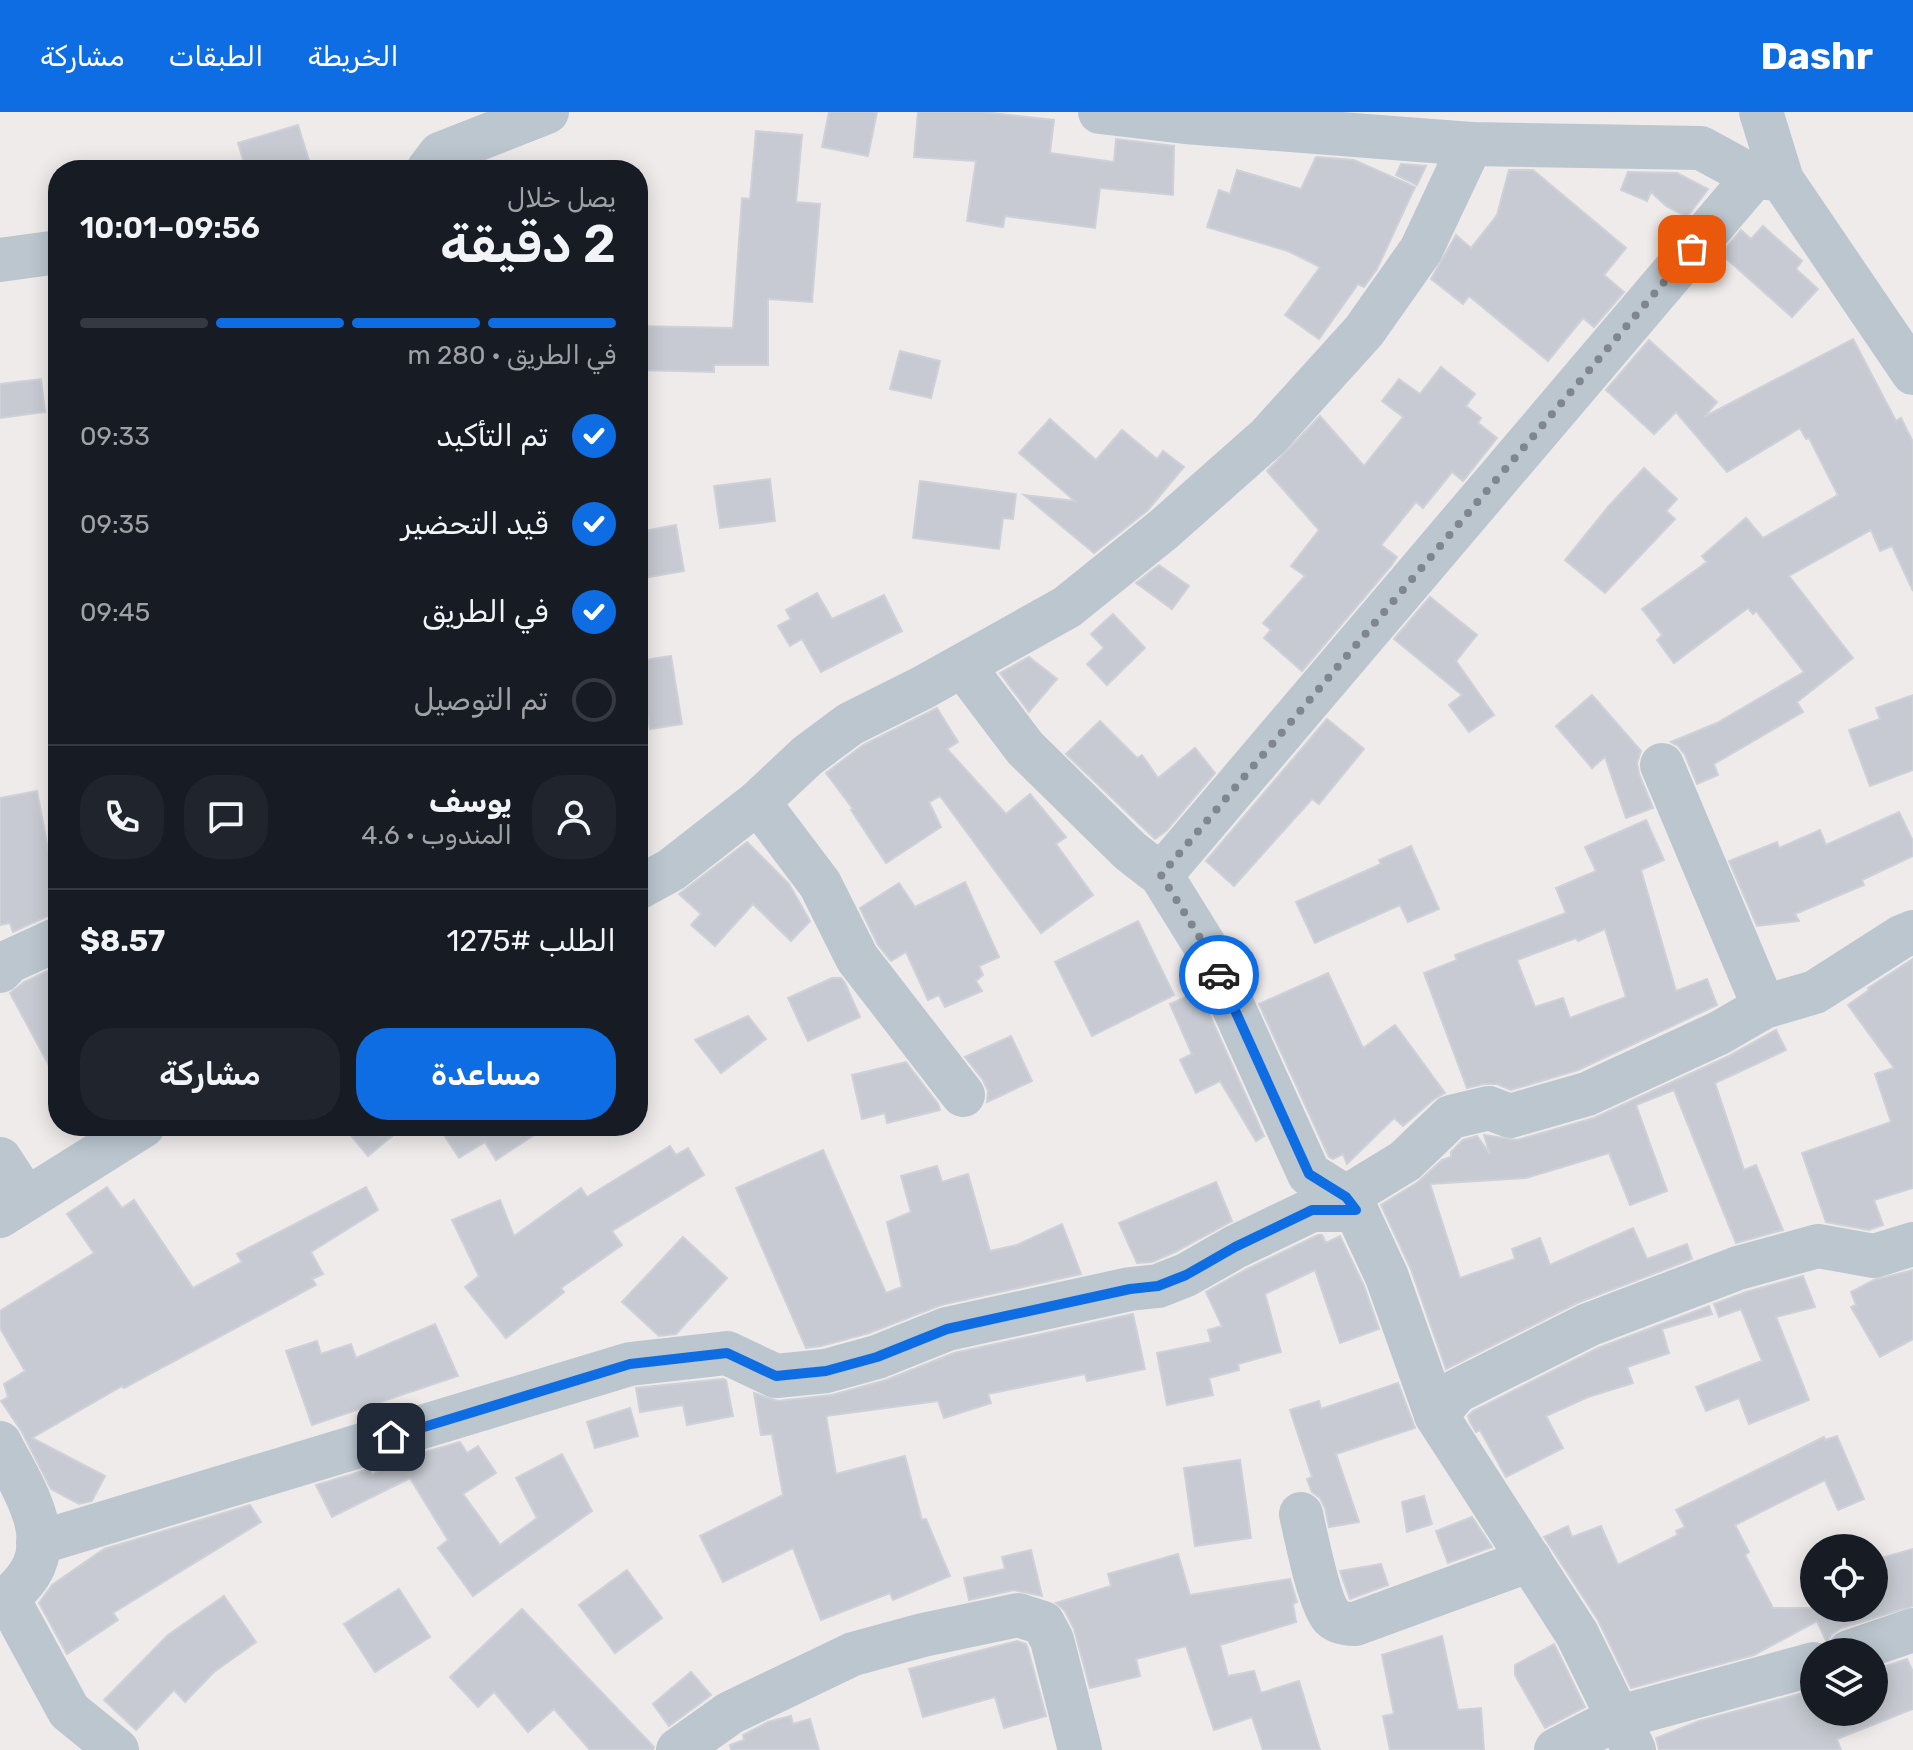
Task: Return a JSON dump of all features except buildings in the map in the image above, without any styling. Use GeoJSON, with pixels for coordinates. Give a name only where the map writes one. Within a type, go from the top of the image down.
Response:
{"type":"FeatureCollection","features":[{"type":"Feature","properties":{"kind":"street"},"geometry":{"type":"LineString","coordinates":[[436,160],[440,154],[547,112]]}},
{"type":"Feature","properties":{"kind":"street"},"geometry":{"type":"LineString","coordinates":[[1100,112],[1185,122],[1471,144],[1701,148],[1768,178],[1913,373]]}},
{"type":"Feature","properties":{"kind":"street"},"geometry":{"type":"LineString","coordinates":[[1161,875],[1768,178],[1761,112]]}},
{"type":"Feature","properties":{"kind":"street"},"geometry":{"type":"LineString","coordinates":[[648,883],[671,870],[758,802],[807,756],[850,724],[963,666],[1067,607],[1164,529],[1268,437],[1364,331],[1421,250],[1471,144]]}},
{"type":"Feature","properties":{"kind":"street"},"geometry":{"type":"LineString","coordinates":[[0,260],[48,253]]}},
{"type":"Feature","properties":{"kind":"street"},"geometry":{"type":"LineString","coordinates":[[963,666],[1025,748],[1130,851],[1161,875],[1207,949],[1309,1174],[1351,1204],[1387,1277],[1436,1415],[1577,1634],[1627,1733]]}},
{"type":"Feature","properties":{"kind":"street"},"geometry":{"type":"LineString","coordinates":[[1662,765],[1764,1007]]}},
{"type":"Feature","properties":{"kind":"street"},"geometry":{"type":"LineString","coordinates":[[758,802],[820,884],[857,958],[963,1095]]}},
{"type":"Feature","properties":{"kind":"street"},"geometry":{"type":"LineString","coordinates":[[38,1543],[630,1364],[727,1353],[776,1376],[826,1371],[877,1357],[947,1329],[1130,1289],[1158,1286],[1186,1275],[1235,1247],[1312,1210],[1351,1204],[1405,1161],[1451,1117],[1489,1108],[1510,1116],[1587,1094],[1719,1033],[1764,1007],[1815,992],[1913,932]]}},
{"type":"Feature","properties":{"kind":"street"},"geometry":{"type":"LineString","coordinates":[[0,971],[10,961],[48,944]]}},
{"type":"Feature","properties":{"kind":"street"},"geometry":{"type":"LineString","coordinates":[[0,1159],[13,1208],[127,1136]]}},
{"type":"Feature","properties":{"kind":"street"},"geometry":{"type":"LineString","coordinates":[[1436,1415],[1457,1391],[1588,1325],[1738,1268],[1818,1246],[1874,1256],[1913,1244]]}},
{"type":"Feature","properties":{"kind":"street"},"geometry":{"type":"LineString","coordinates":[[0,1443],[36,1517],[38,1543],[38,1554],[30,1573],[4,1602],[69,1711],[117,1750]]}},
{"type":"Feature","properties":{"kind":"street"},"geometry":{"type":"LineString","coordinates":[[1301,1514],[1325,1606],[1334,1620],[1344,1623],[1355,1624],[1530,1560]]}},
{"type":"Feature","properties":{"kind":"street"},"geometry":{"type":"LineString","coordinates":[[678,1750],[730,1713],[853,1654],[1018,1615],[1043,1623],[1052,1640],[1080,1750]]}},
{"type":"Feature","properties":{"kind":"street"},"geometry":{"type":"LineString","coordinates":[[1888,1639],[1913,1630]]}},
{"type":"Feature","properties":{"kind":"street"},"geometry":{"type":"LineString","coordinates":[[1556,1750],[1627,1733],[1800,1669]]}},
{"type":"Feature","properties":{"kind":"way so far"},"geometry":{"type":"LineString","coordinates":[[1219,975],[1207,949],[1161,875],[1692,249]]}},
{"type":"Feature","properties":{"kind":"route"},"geometry":{"type":"LineString","coordinates":[[391,1437],[630,1364],[727,1353],[776,1376],[826,1371],[877,1357],[947,1329],[1130,1289],[1158,1286],[1186,1275],[1235,1247],[1312,1210],[1356,1210],[1346,1197],[1309,1174],[1219,975]]}}]}
